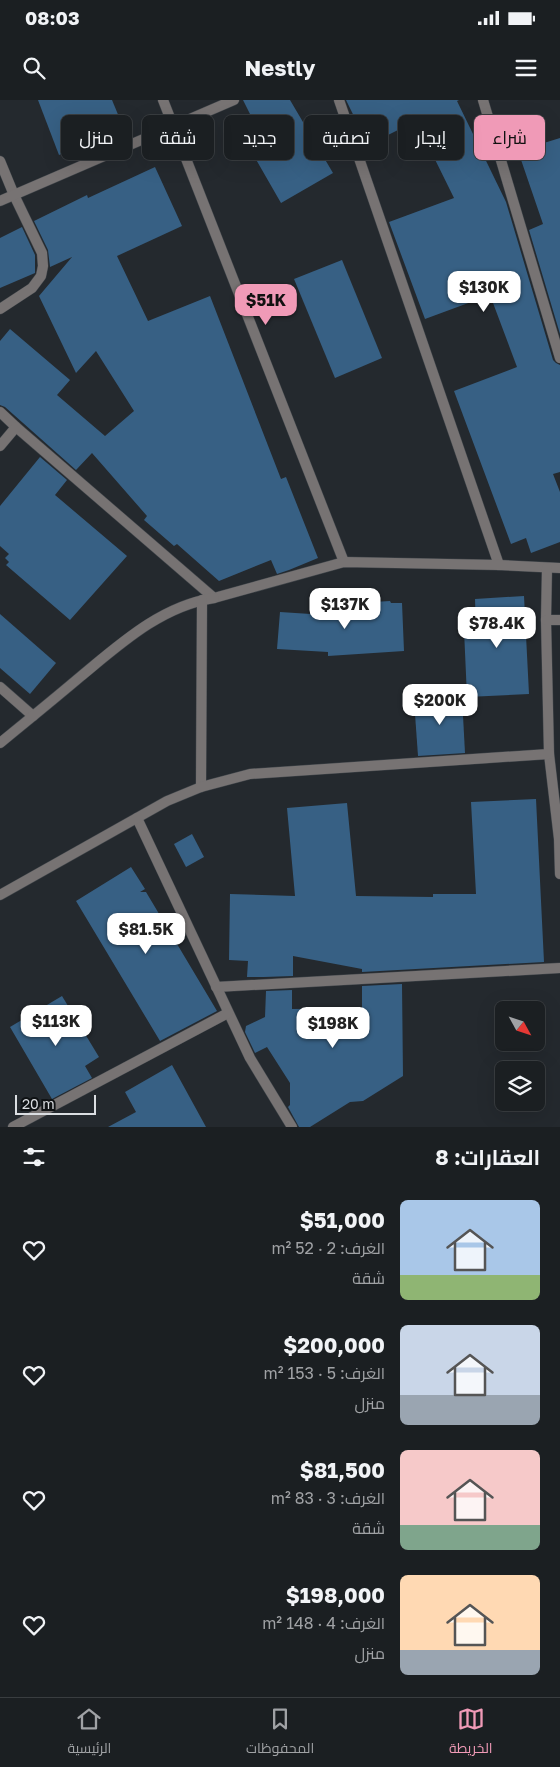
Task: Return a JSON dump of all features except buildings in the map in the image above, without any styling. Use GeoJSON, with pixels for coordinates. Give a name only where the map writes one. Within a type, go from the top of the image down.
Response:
{"type":"FeatureCollection","features":[{"type":"Feature","properties":{"kind":"street"},"geometry":{"type":"LineString","coordinates":[[163,100],[170,115]]}},
{"type":"Feature","properties":{"kind":"street"},"geometry":{"type":"LineString","coordinates":[[198,115],[234,100]]}},
{"type":"Feature","properties":{"kind":"street"},"geometry":{"type":"LineString","coordinates":[[339,100],[499,565]]}},
{"type":"Feature","properties":{"kind":"street"},"geometry":{"type":"LineString","coordinates":[[483,100],[560,358]]}},
{"type":"Feature","properties":{"kind":"street"},"geometry":{"type":"LineString","coordinates":[[0,201],[142,139]]}},
{"type":"Feature","properties":{"kind":"street"},"geometry":{"type":"LineString","coordinates":[[188,160],[344,562]]}},
{"type":"Feature","properties":{"kind":"street"},"geometry":{"type":"LineString","coordinates":[[0,161],[42,253],[43,266],[41,276],[32,288],[0,309]]}},
{"type":"Feature","properties":{"kind":"street"},"geometry":{"type":"LineString","coordinates":[[0,412],[214,598]]}},
{"type":"Feature","properties":{"kind":"street"},"geometry":{"type":"LineString","coordinates":[[0,446],[16,427]]}},
{"type":"Feature","properties":{"kind":"street"},"geometry":{"type":"LineString","coordinates":[[0,743],[125,640],[166,613],[202,600],[344,562],[560,568]]}},
{"type":"Feature","properties":{"kind":"street"},"geometry":{"type":"LineString","coordinates":[[547,568],[546,620],[549,754],[559,840],[560,874]]}},
{"type":"Feature","properties":{"kind":"street"},"geometry":{"type":"LineString","coordinates":[[202,600],[202,787]]}},
{"type":"Feature","properties":{"kind":"street"},"geometry":{"type":"LineString","coordinates":[[546,620],[560,620]]}},
{"type":"Feature","properties":{"kind":"street"},"geometry":{"type":"LineString","coordinates":[[0,687],[33,716]]}},
{"type":"Feature","properties":{"kind":"street"},"geometry":{"type":"LineString","coordinates":[[0,895],[167,801],[202,787],[250,774],[549,754]]}},
{"type":"Feature","properties":{"kind":"street"},"geometry":{"type":"LineString","coordinates":[[138,818],[250,1058],[292,1127]]}},
{"type":"Feature","properties":{"kind":"street"},"geometry":{"type":"LineString","coordinates":[[216,987],[560,968]]}},
{"type":"Feature","properties":{"kind":"street"},"geometry":{"type":"LineString","coordinates":[[13,1127],[228,1013]]}}]}
